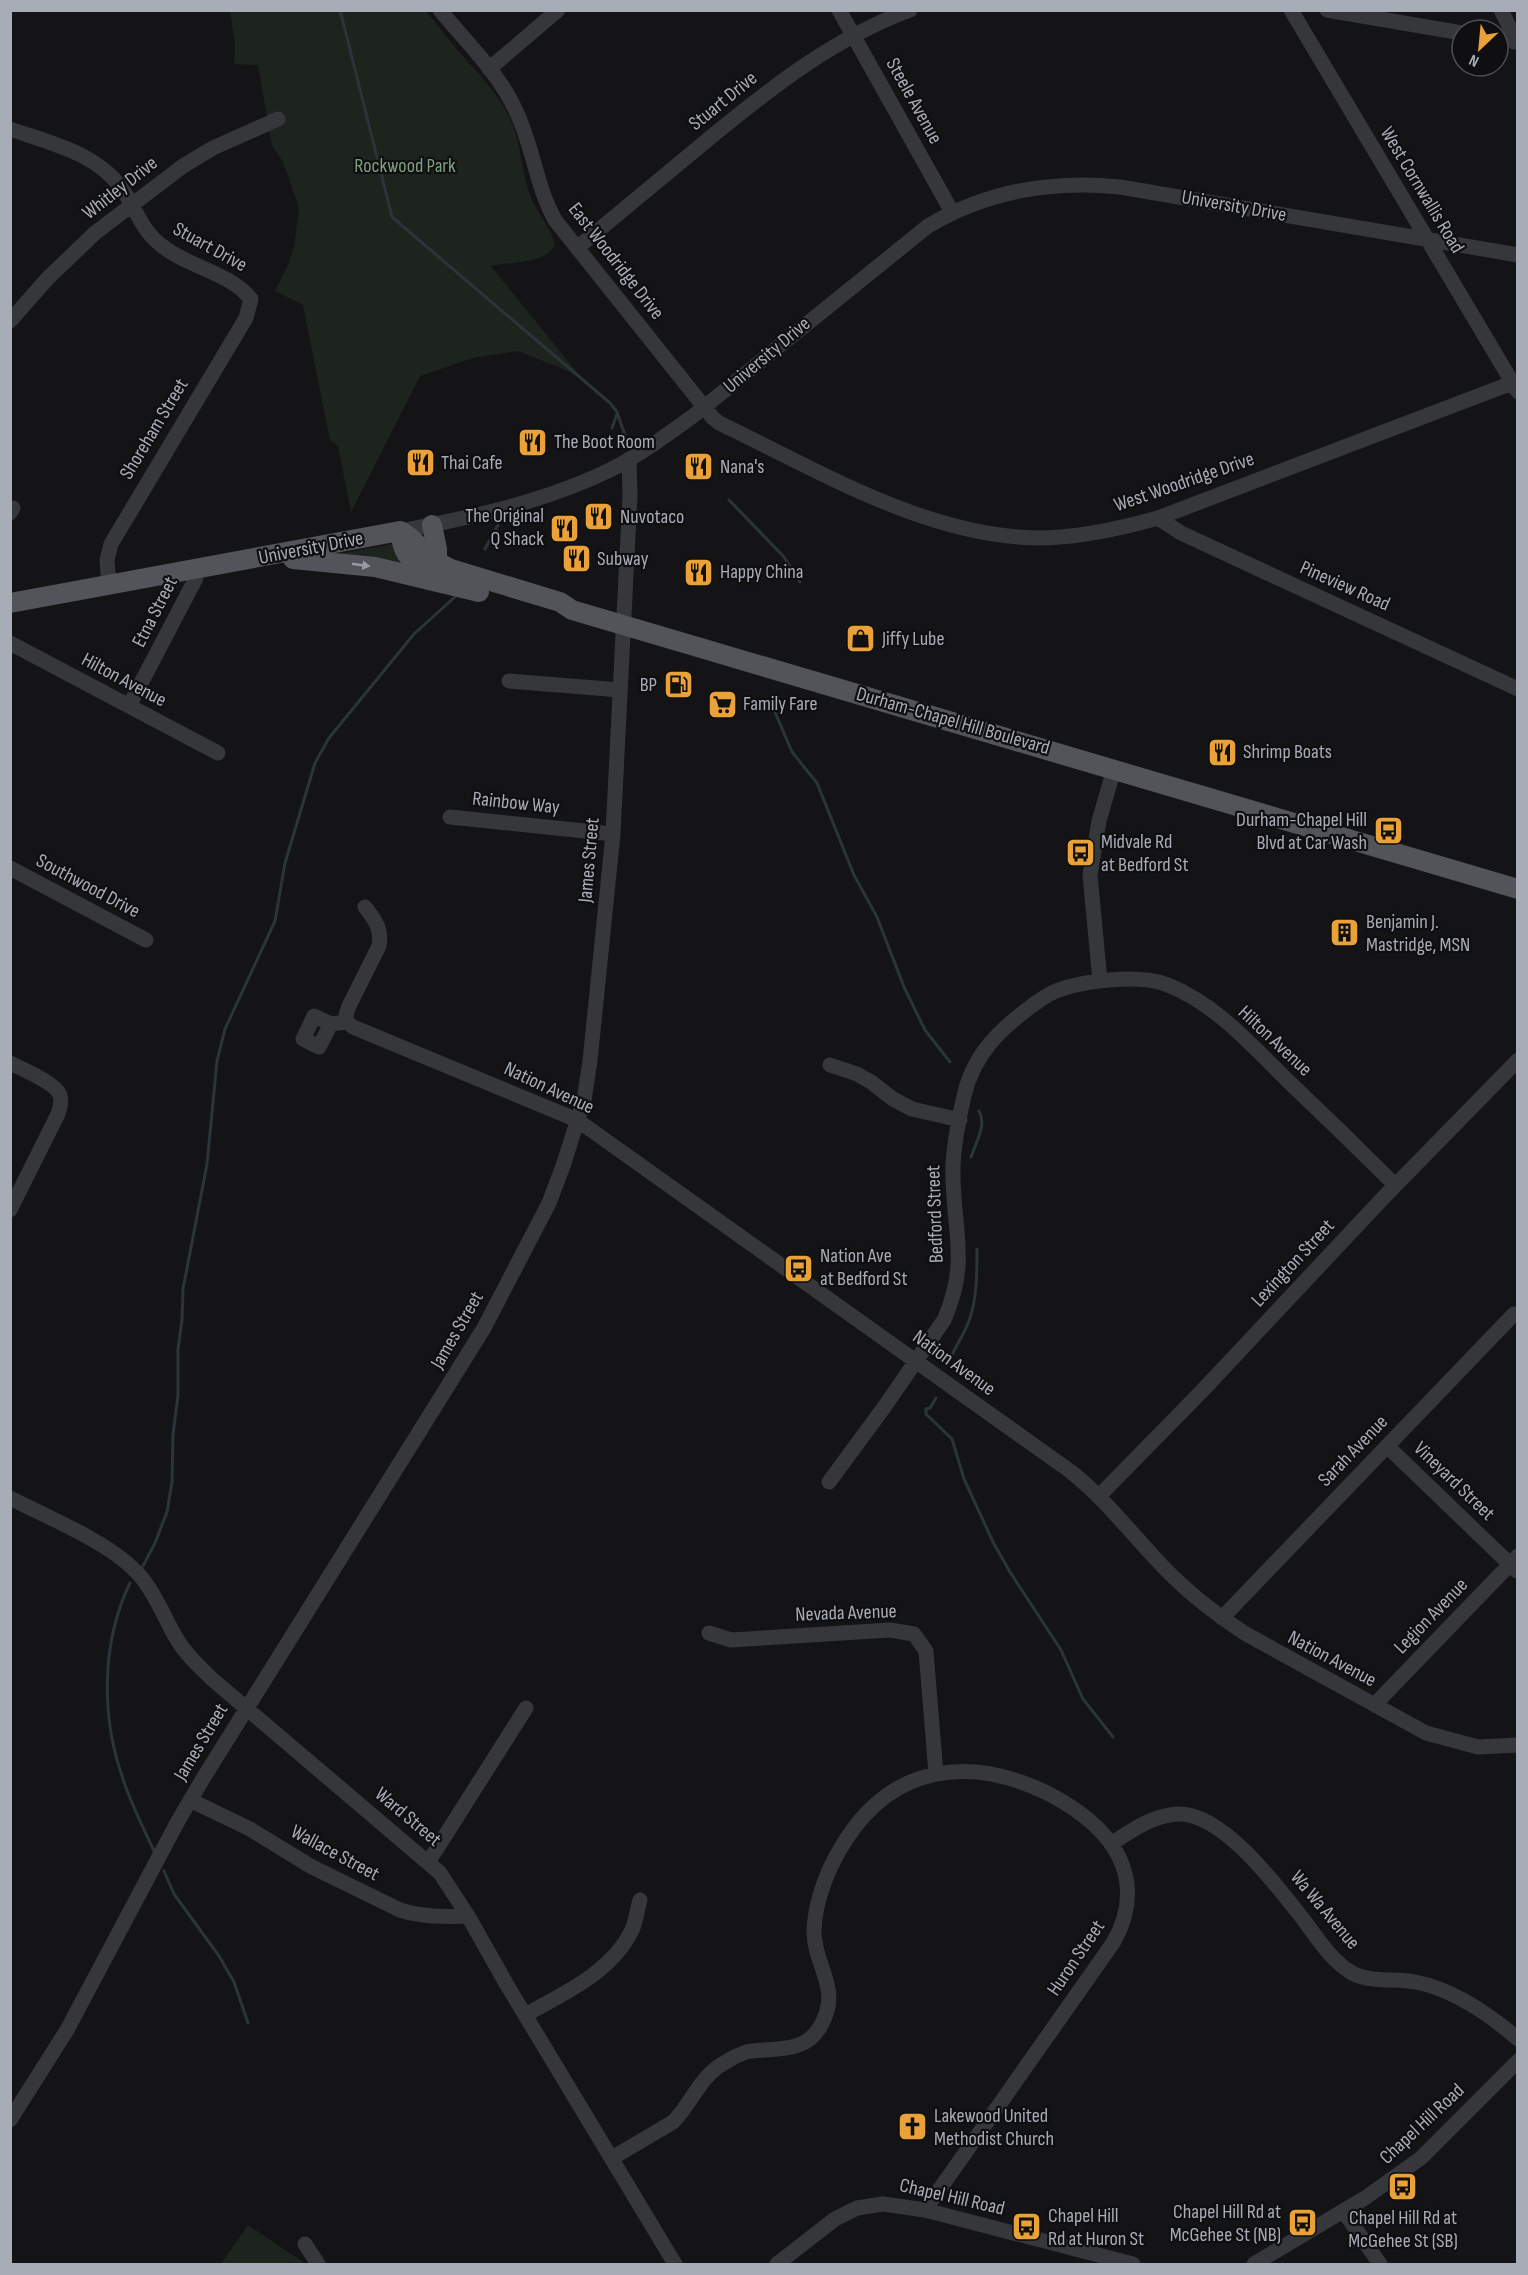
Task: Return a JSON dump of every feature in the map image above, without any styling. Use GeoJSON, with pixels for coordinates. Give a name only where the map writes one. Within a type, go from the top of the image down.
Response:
{"type":"FeatureCollection","features":[{"type":"Feature","properties":{"kind":"main road"},"geometry":{"type":"LineString","coordinates":[[432,525],[437,558]]}},
{"type":"Feature","properties":{"kind":"main road","name":"University Drive"},"geometry":{"type":"LineString","coordinates":[[10,603],[400,531]]}},
{"type":"Feature","properties":{"kind":"main road"},"geometry":{"type":"LineString","coordinates":[[400,531],[403,550],[407,557],[440,582]]}},
{"type":"Feature","properties":{"kind":"main road","name":"Durham-Chapel Hill Boulevard"},"geometry":{"type":"LineString","coordinates":[[400,531],[412,538],[427,554],[437,558],[447,567],[560,602],[572,610],[1518,889]]}},
{"type":"Feature","properties":{"kind":"main road"},"geometry":{"type":"LineString","coordinates":[[261,557],[351,564],[440,582],[552,611],[572,610]]}},
{"type":"Feature","properties":{"kind":"street","name":"East Woodridge Drive"},"geometry":{"type":"LineString","coordinates":[[440,10],[489,69],[516,111],[547,206],[555,220],[705,405]]}},
{"type":"Feature","properties":{"kind":"street"},"geometry":{"type":"LineString","coordinates":[[489,69],[558,10]]}},
{"type":"Feature","properties":{"kind":"street","name":"Steele Avenue"},"geometry":{"type":"LineString","coordinates":[[839,10],[952,212]]}},
{"type":"Feature","properties":{"kind":"street","name":"Stuart Drive"},"geometry":{"type":"LineString","coordinates":[[577,248],[757,99],[801,67],[909,10]]}},
{"type":"Feature","properties":{"kind":"street","name":"West Cornwallis Road"},"geometry":{"type":"LineString","coordinates":[[1291,10],[1515,388]]}},
{"type":"Feature","properties":{"kind":"street"},"geometry":{"type":"LineString","coordinates":[[1327,10],[1450,31]]}},
{"type":"Feature","properties":{"kind":"street"},"geometry":{"type":"LineString","coordinates":[[1501,10],[1516,42]]}},
{"type":"Feature","properties":{"kind":"street","name":"Whitley Drive"},"geometry":{"type":"LineString","coordinates":[[10,321],[71,255],[95,233],[183,166],[278,118]]}},
{"type":"Feature","properties":{"kind":"street","name":"Stuart Drive"},"geometry":{"type":"LineString","coordinates":[[10,129],[60,146],[98,165],[115,179],[148,234],[160,245],[237,286],[251,299]]}},
{"type":"Feature","properties":{"kind":"street","name":"University Drive"},"geometry":{"type":"LineString","coordinates":[[400,531],[493,512],[541,498],[577,485],[629,459],[663,438],[912,237],[952,212],[1002,194],[1066,184],[1139,190],[1518,255]]}},
{"type":"Feature","properties":{"kind":"street","name":"Shoreham Street"},"geometry":{"type":"LineString","coordinates":[[109,586],[107,560],[111,544],[246,318],[251,299]]}},
{"type":"Feature","properties":{"kind":"street","name":"West Woodridge Drive"},"geometry":{"type":"LineString","coordinates":[[705,405],[719,423],[909,511],[965,529],[1011,536],[1064,537],[1122,528],[1158,518],[1515,388]]}},
{"type":"Feature","properties":{"kind":"street","name":"James Street"},"geometry":{"type":"LineString","coordinates":[[10,2120],[67,2030],[190,1800],[484,1328],[549,1203],[558,1180],[584,1100],[613,834],[630,496],[629,459]]}},
{"type":"Feature","properties":{"kind":"street","name":"Pineview Road"},"geometry":{"type":"LineString","coordinates":[[1158,518],[1181,533],[1518,689]]}},
{"type":"Feature","properties":{"kind":"street","name":"Etna Street"},"geometry":{"type":"LineString","coordinates":[[129,706],[194,583],[198,569]]}},
{"type":"Feature","properties":{"kind":"street","name":"Hilton Avenue"},"geometry":{"type":"LineString","coordinates":[[10,643],[218,753]]}},
{"type":"Feature","properties":{"kind":"street"},"geometry":{"type":"LineString","coordinates":[[509,681],[620,690]]}},
{"type":"Feature","properties":{"kind":"street"},"geometry":{"type":"LineString","coordinates":[[1100,981],[1090,875],[1099,821],[1114,769]]}},
{"type":"Feature","properties":{"kind":"street","name":"Rainbow Way"},"geometry":{"type":"LineString","coordinates":[[450,817],[613,834]]}},
{"type":"Feature","properties":{"kind":"street","name":"Southwood Drive"},"geometry":{"type":"LineString","coordinates":[[10,868],[146,940]]}},
{"type":"Feature","properties":{"kind":"street"},"geometry":{"type":"LineString","coordinates":[[331,1024],[347,1022],[347,1010],[379,946],[381,935],[378,925],[365,907]]}},
{"type":"Feature","properties":{"kind":"street","name":"Hilton Avenue"},"geometry":{"type":"LineString","coordinates":[[1100,981],[1159,982],[1206,1005],[1245,1039],[1395,1185]]}},
{"type":"Feature","properties":{"kind":"street","name":"Bedford Street"},"geometry":{"type":"LineString","coordinates":[[829,1482],[944,1320],[958,1274],[959,1239],[953,1176],[964,1096],[975,1065],[985,1048],[1001,1030],[1054,991],[1100,981]]}},
{"type":"Feature","properties":{"kind":"street","name":"Nation Avenue"},"geometry":{"type":"LineString","coordinates":[[347,1022],[353,1027],[577,1120],[1070,1471],[1099,1496],[1170,1573],[1222,1618],[1269,1648],[1426,1733],[1460,1744],[1488,1748],[1518,1745]]}},
{"type":"Feature","properties":{"kind":"street","name":"Lexington Street"},"geometry":{"type":"LineString","coordinates":[[1099,1496],[1203,1390],[1395,1185],[1518,1060]]}},
{"type":"Feature","properties":{"kind":"street"},"geometry":{"type":"LineString","coordinates":[[10,1063],[52,1086],[59,1091],[61,1098],[58,1114],[10,1210]]}},
{"type":"Feature","properties":{"kind":"street"},"geometry":{"type":"LineString","coordinates":[[830,1065],[872,1082],[905,1106],[960,1120]]}},
{"type":"Feature","properties":{"kind":"street","name":"Sarah Avenue"},"geometry":{"type":"LineString","coordinates":[[1222,1618],[1514,1314]]}},
{"type":"Feature","properties":{"kind":"street","name":"Vineyard Street"},"geometry":{"type":"LineString","coordinates":[[1387,1446],[1515,1564]]}},
{"type":"Feature","properties":{"kind":"street","name":"Ward Street"},"geometry":{"type":"LineString","coordinates":[[10,1498],[81,1534],[130,1566],[149,1588],[177,1640],[188,1655],[212,1679],[429,1861],[450,1886],[675,2265]]}},
{"type":"Feature","properties":{"kind":"street","name":"Legion Avenue"},"geometry":{"type":"LineString","coordinates":[[1376,1706],[1381,1698],[1515,1564]]}},
{"type":"Feature","properties":{"kind":"street","name":"Nevada Avenue"},"geometry":{"type":"LineString","coordinates":[[709,1633],[731,1640],[890,1630],[914,1634],[926,1651],[936,1773]]}},
{"type":"Feature","properties":{"kind":"street"},"geometry":{"type":"LineString","coordinates":[[429,1861],[526,1708]]}},
{"type":"Feature","properties":{"kind":"street","name":"Huron Street"},"geometry":{"type":"LineString","coordinates":[[612,2158],[673,2122],[709,2074],[723,2063],[745,2053],[794,2048],[814,2035],[820,2027],[829,2000],[829,1989],[814,1932],[816,1909],[830,1870],[846,1839],[865,1814],[877,1803],[909,1782],[936,1773],[984,1772],[1027,1784],[1052,1795],[1088,1819],[1111,1844],[1125,1874],[1128,1904],[1121,1930],[925,2210]]}},
{"type":"Feature","properties":{"kind":"street","name":"Wallace Street"},"geometry":{"type":"LineString","coordinates":[[190,1800],[250,1829],[312,1867],[400,1910],[412,1914],[442,1917],[468,1916]]}},
{"type":"Feature","properties":{"kind":"street","name":"Wa Wa Avenue"},"geometry":{"type":"LineString","coordinates":[[1111,1844],[1156,1818],[1186,1815],[1203,1821],[1247,1852],[1268,1874],[1334,1959],[1350,1971],[1359,1976],[1417,1982],[1436,1987],[1483,2012],[1518,2039]]}},
{"type":"Feature","properties":{"kind":"street"},"geometry":{"type":"LineString","coordinates":[[525,2015],[584,1982],[614,1956],[632,1931],[640,1900]]}},
{"type":"Feature","properties":{"kind":"street","name":"Chapel Hill Road"},"geometry":{"type":"LineString","coordinates":[[1254,2265],[1389,2183],[1421,2158],[1518,2061]]}},
{"type":"Feature","properties":{"kind":"street","name":"Chapel Hill Road"},"geometry":{"type":"LineString","coordinates":[[780,2264],[835,2218],[857,2208],[883,2204],[925,2210],[1105,2261],[1133,2265]]}},
{"type":"Feature","properties":{"kind":"street"},"geometry":{"type":"LineString","coordinates":[[1344,2212],[1380,2265]]}},
{"type":"Feature","properties":{"kind":"street"},"geometry":{"type":"LineString","coordinates":[[305,2244],[318,2265]]}},
{"type":"Feature","properties":{"kind":"green space","name":"Rockwood Park"},"geometry":{"type":"Polygon","coordinates":[[[230,11],[426,11],[493,91],[508,114],[518,142],[529,192],[554,242],[550,252],[543,256],[491,266],[579,375],[518,351],[473,358],[420,376],[351,512],[338,446],[330,440],[303,305],[275,291],[294,248],[299,208],[283,162],[272,146],[258,65],[234,64],[235,45],[230,11]]]}},
{"type":"Feature","properties":{"kind":"green space"},"geometry":{"type":"Polygon","coordinates":[[[393,544],[410,571],[327,556],[393,544]]]}},
{"type":"Feature","properties":{"kind":"green space"},"geometry":{"type":"Polygon","coordinates":[[[248,2225],[303,2262],[301,2264],[221,2264],[248,2225]]]}},
{"type":"Feature","properties":{"kind":"waterway"},"geometry":{"type":"LineString","coordinates":[[340,10],[392,217],[610,403],[617,412],[627,441]]}},
{"type":"Feature","properties":{"kind":"waterway"},"geometry":{"type":"LineString","coordinates":[[612,428],[617,414]]}},
{"type":"Feature","properties":{"kind":"waterway"},"geometry":{"type":"LineString","coordinates":[[729,500],[784,557],[800,582]]}},
{"type":"Feature","properties":{"kind":"waterway"},"geometry":{"type":"LineString","coordinates":[[485,549],[498,525]]}},
{"type":"Feature","properties":{"kind":"waterway"},"geometry":{"type":"LineString","coordinates":[[143,1566],[167,1512],[172,1482],[183,1289],[207,1164],[217,1061],[225,1029],[275,921],[285,863],[315,763],[329,738],[414,634],[457,595]]}},
{"type":"Feature","properties":{"kind":"waterway"},"geometry":{"type":"LineString","coordinates":[[775,712],[792,752],[817,783],[854,875],[877,917],[904,987],[925,1030],[950,1062]]}},
{"type":"Feature","properties":{"kind":"waterway"},"geometry":{"type":"LineString","coordinates":[[971,1157],[981,1128],[979,1111]]}},
{"type":"Feature","properties":{"kind":"waterway"},"geometry":{"type":"LineString","coordinates":[[948,1365],[972,1313],[976,1286],[977,1249]]}},
{"type":"Feature","properties":{"kind":"waterway"},"geometry":{"type":"LineString","coordinates":[[936,1398],[930,1408],[926,1409],[926,1414],[952,1439],[964,1479],[993,1542],[1061,1650],[1083,1699],[1113,1737]]}},
{"type":"Feature","properties":{"kind":"waterway"},"geometry":{"type":"LineString","coordinates":[[130,1583],[120,1606],[109,1655],[108,1706],[111,1731],[123,1779],[154,1851]]}},
{"type":"Feature","properties":{"kind":"waterway"},"geometry":{"type":"LineString","coordinates":[[164,1871],[174,1894],[219,1956],[234,1982],[248,2023]]}},
{"type":"Feature","properties":{"kind":"place","name":"The Boot Room"},"geometry":{"type":"Point","coordinates":[533,442]}},
{"type":"Feature","properties":{"kind":"place","name":"Thai Cafe"},"geometry":{"type":"Point","coordinates":[420,463]}},
{"type":"Feature","properties":{"kind":"place","name":"Nana's"},"geometry":{"type":"Point","coordinates":[699,467]}},
{"type":"Feature","properties":{"kind":"place","name":"Nuvotaco"},"geometry":{"type":"Point","coordinates":[599,517]}},
{"type":"Feature","properties":{"kind":"place","name":"The Original Q Shack"},"geometry":{"type":"Point","coordinates":[565,528]}},
{"type":"Feature","properties":{"kind":"place","name":"Subway"},"geometry":{"type":"Point","coordinates":[576,559]}},
{"type":"Feature","properties":{"kind":"place","name":"Happy China"},"geometry":{"type":"Point","coordinates":[699,572]}},
{"type":"Feature","properties":{"kind":"place","name":"Jiffy Lube"},"geometry":{"type":"Point","coordinates":[861,639]}},
{"type":"Feature","properties":{"kind":"place","name":"BP"},"geometry":{"type":"Point","coordinates":[678,685]}},
{"type":"Feature","properties":{"kind":"place","name":"Family Fare"},"geometry":{"type":"Point","coordinates":[722,704]}},
{"type":"Feature","properties":{"kind":"place","name":"Shrimp Boats"},"geometry":{"type":"Point","coordinates":[1222,752]}},
{"type":"Feature","properties":{"kind":"place","name":"Durham-Chapel Hill Blvd at Car Wash"},"geometry":{"type":"Point","coordinates":[1388,831]}},
{"type":"Feature","properties":{"kind":"place","name":"Midvale Rd at Bedford St"},"geometry":{"type":"Point","coordinates":[1080,853]}},
{"type":"Feature","properties":{"kind":"place","name":"Benjamin J. Mastridge, MSN"},"geometry":{"type":"Point","coordinates":[1345,933]}},
{"type":"Feature","properties":{"kind":"place","name":"Nation Ave at Bedford St"},"geometry":{"type":"Point","coordinates":[799,1268]}},
{"type":"Feature","properties":{"kind":"place","name":"Lakewood United Methodist Church"},"geometry":{"type":"Point","coordinates":[913,2127]}},
{"type":"Feature","properties":{"kind":"place","name":"Chapel Hill Rd at McGehee St (SB)"},"geometry":{"type":"Point","coordinates":[1403,2187]}},
{"type":"Feature","properties":{"kind":"place","name":"Chapel Hill Rd at McGehee St (NB)"},"geometry":{"type":"Point","coordinates":[1302,2223]}},
{"type":"Feature","properties":{"kind":"place","name":"Chapel Hill Rd at Huron St"},"geometry":{"type":"Point","coordinates":[1027,2227]}}]}
